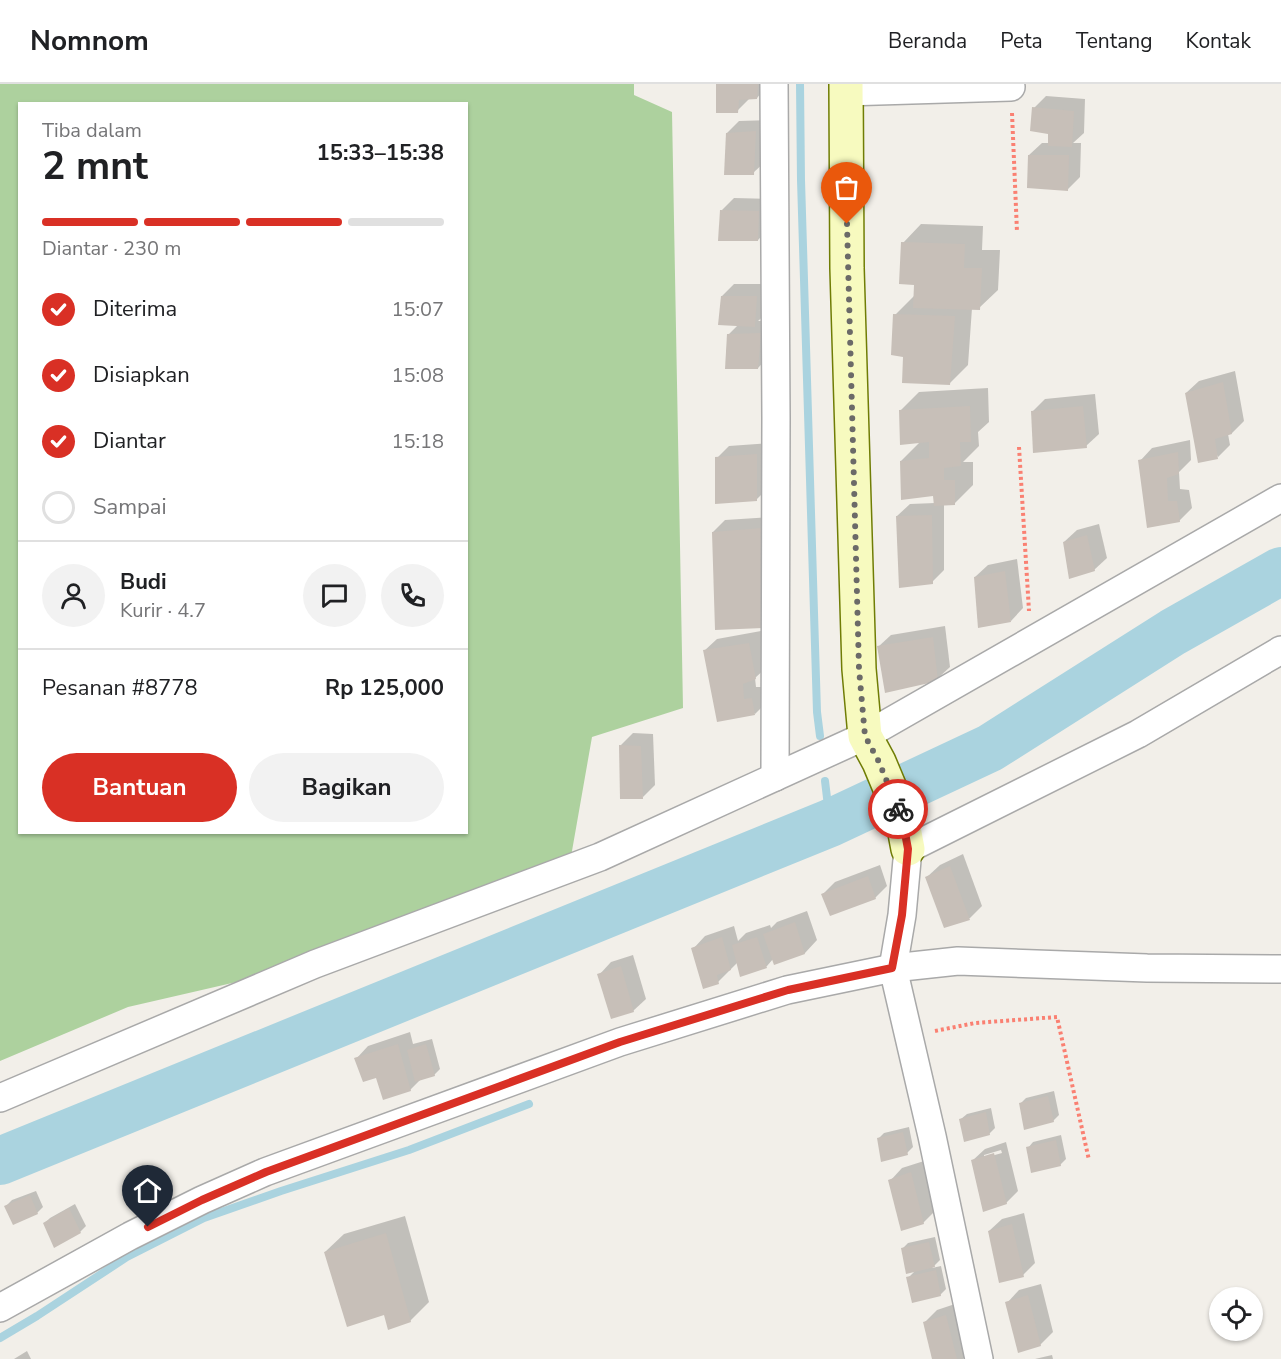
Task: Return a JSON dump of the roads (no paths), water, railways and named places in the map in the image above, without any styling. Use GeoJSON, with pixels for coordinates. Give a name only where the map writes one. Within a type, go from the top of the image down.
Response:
{"type":"FeatureCollection","features":[{"type":"Feature","properties":{"kind":"street"},"geometry":{"type":"LineString","coordinates":[[774,84],[775,777]]}},
{"type":"Feature","properties":{"kind":"street"},"geometry":{"type":"LineString","coordinates":[[979,1359],[932,1136],[892,968],[902,915],[908,849],[902,817],[872,749],[859,669],[847,268],[846,88],[1011,87]]}},
{"type":"Feature","properties":{"kind":"street"},"geometry":{"type":"LineString","coordinates":[[0,1098],[315,964],[600,857],[775,777],[872,749],[1031,641],[1281,498]]}},
{"type":"Feature","properties":{"kind":"street"},"geometry":{"type":"LineString","coordinates":[[908,849],[1138,734],[1281,650]]}},
{"type":"Feature","properties":{"kind":"street"},"geometry":{"type":"LineString","coordinates":[[0,1308],[130,1236],[202,1200],[266,1172],[620,1042],[788,990],[892,968],[958,961],[1147,968],[1281,969]]}},
{"type":"Feature","properties":{"kind":"waterway"},"geometry":{"type":"LineString","coordinates":[[800,84],[817,712],[820,736]]}},
{"type":"Feature","properties":{"kind":"waterway"},"geometry":{"type":"LineString","coordinates":[[0,1161],[830,823],[990,748],[1173,632],[1281,571]]}},
{"type":"Feature","properties":{"kind":"waterway"},"geometry":{"type":"LineString","coordinates":[[825,781],[830,823]]}},
{"type":"Feature","properties":{"kind":"waterway"},"geometry":{"type":"LineString","coordinates":[[0,1338],[127,1257],[204,1218],[409,1150],[529,1104]]}}]}
